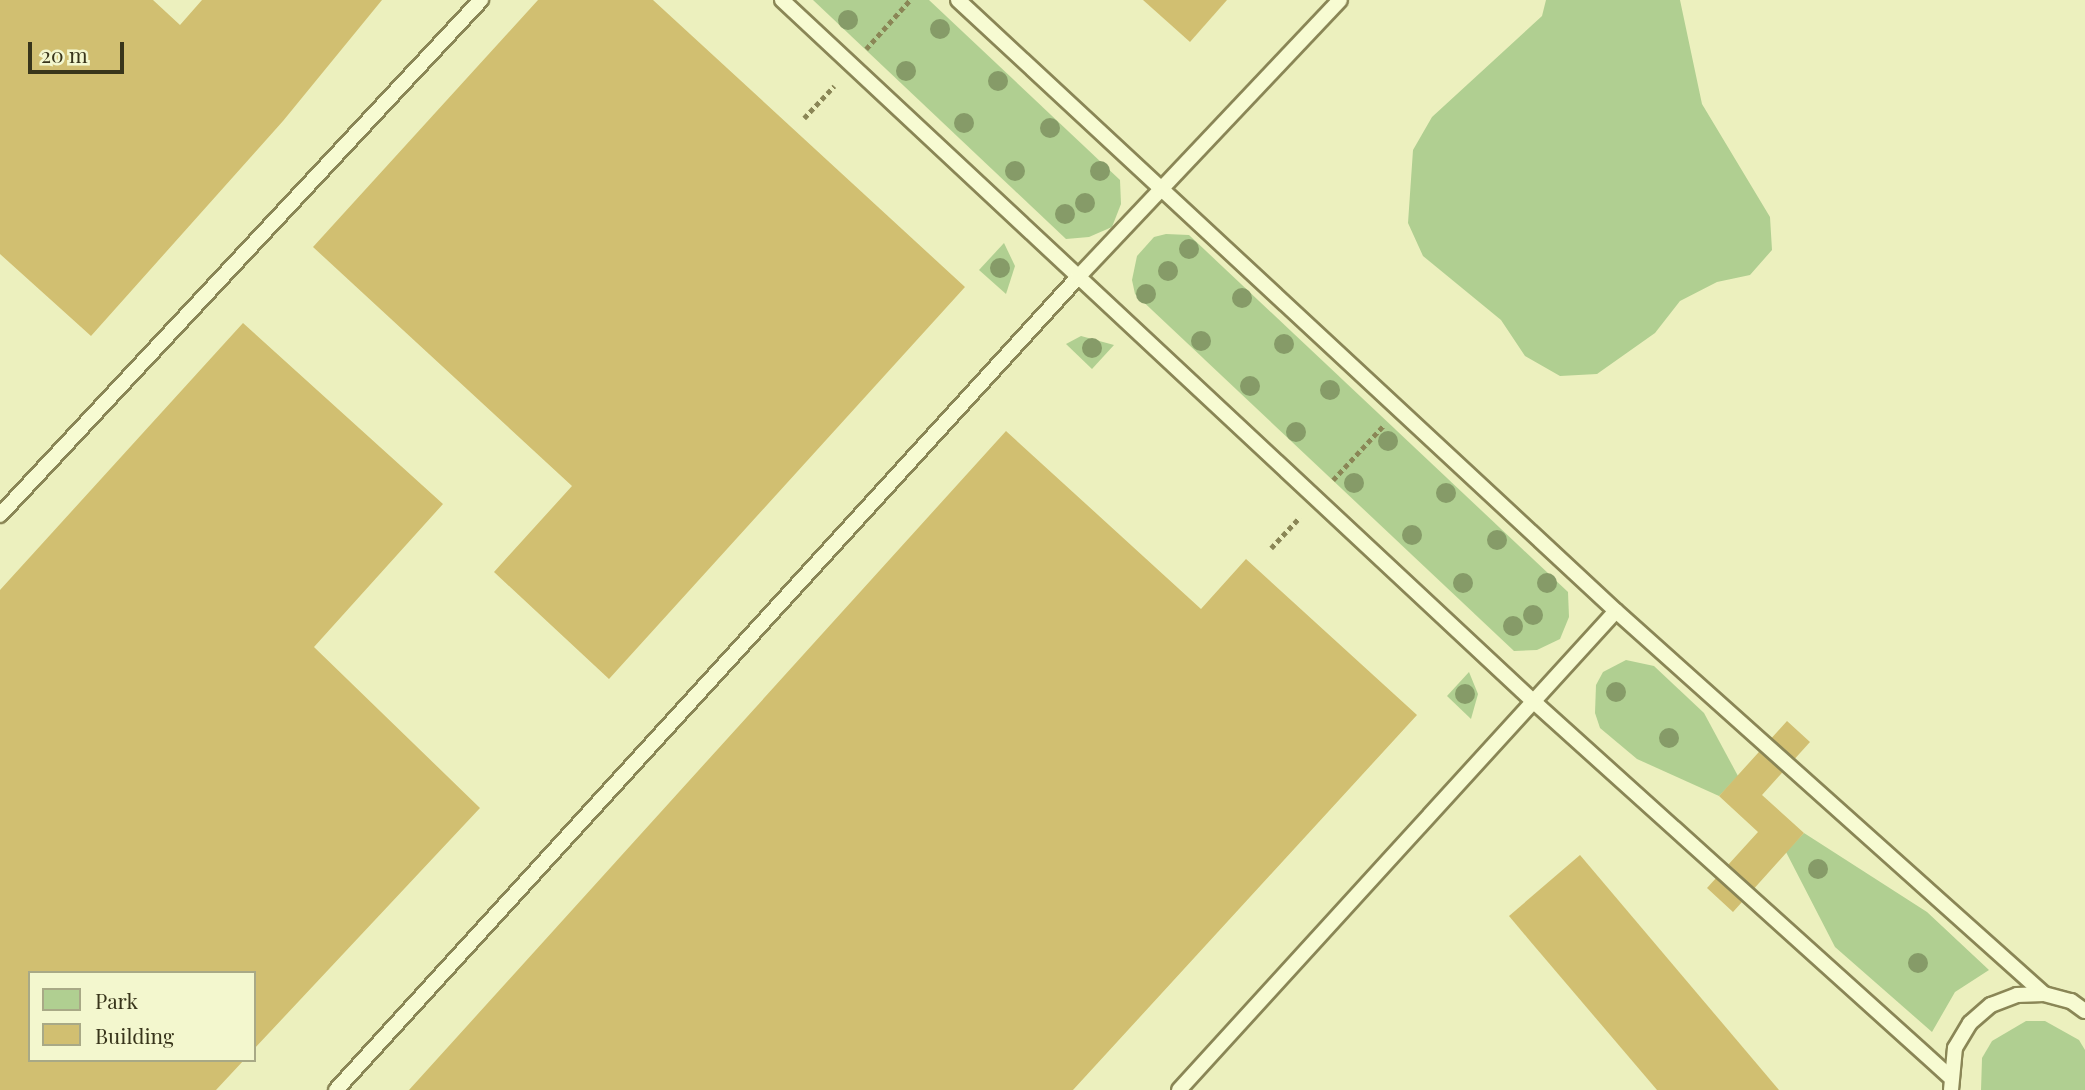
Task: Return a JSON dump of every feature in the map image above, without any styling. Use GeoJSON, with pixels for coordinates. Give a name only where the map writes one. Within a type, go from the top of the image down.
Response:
{"type":"FeatureCollection","features":[{"type":"Feature","properties":{"kind":"lane"},"geometry":{"type":"LineString","coordinates":[[0,515],[481,0]]}},
{"type":"Feature","properties":{"kind":"lane"},"geometry":{"type":"LineString","coordinates":[[782,0],[1533,701],[1950,1083]]}},
{"type":"Feature","properties":{"kind":"lane"},"geometry":{"type":"LineString","coordinates":[[958,0],[1616,611],[2044,994]]}},
{"type":"Feature","properties":{"kind":"lane"},"geometry":{"type":"LineString","coordinates":[[336,1090],[1079,277],[1164,192],[1340,0]]}},
{"type":"Feature","properties":{"kind":"lane"},"geometry":{"type":"LineString","coordinates":[[1179,1090],[1616,611]]}},
{"type":"Feature","properties":{"kind":"lane"},"geometry":{"type":"LineString","coordinates":[[1950,1083],[1955,1048],[1970,1023],[1991,1005],[2017,995],[2044,994],[2071,1001],[2085,1011]]}},
{"type":"Feature","properties":{"kind":"path"},"geometry":{"type":"LineString","coordinates":[[866,50],[910,0]]}},
{"type":"Feature","properties":{"kind":"path"},"geometry":{"type":"LineString","coordinates":[[804,118],[834,86]]}},
{"type":"Feature","properties":{"kind":"path"},"geometry":{"type":"LineString","coordinates":[[1333,480],[1387,422]]}},
{"type":"Feature","properties":{"kind":"path"},"geometry":{"type":"LineString","coordinates":[[1271,548],[1300,516]]}},
{"type":"Feature","properties":{"kind":"green space"},"geometry":{"type":"Polygon","coordinates":[[[813,0],[929,0],[1120,180],[1121,204],[1112,227],[1089,237],[1066,239],[813,0]]]}},
{"type":"Feature","properties":{"kind":"green space"},"geometry":{"type":"Polygon","coordinates":[[[1546,0],[1680,0],[1702,104],[1770,217],[1772,250],[1750,275],[1717,282],[1680,301],[1655,333],[1597,374],[1560,376],[1525,356],[1501,320],[1423,256],[1408,223],[1413,150],[1432,117],[1542,16],[1546,0]]]}},
{"type":"Feature","properties":{"kind":"green space"},"geometry":{"type":"Polygon","coordinates":[[[1166,234],[1189,235],[1568,592],[1569,617],[1560,639],[1537,650],[1514,651],[1135,294],[1132,280],[1137,256],[1154,237],[1166,234]]]}},
{"type":"Feature","properties":{"kind":"green space"},"geometry":{"type":"Polygon","coordinates":[[[1004,243],[1015,266],[1006,294],[979,270],[1004,243]]]}},
{"type":"Feature","properties":{"kind":"green space"},"geometry":{"type":"Polygon","coordinates":[[[1081,336],[1114,345],[1092,369],[1066,344],[1081,336]]]}},
{"type":"Feature","properties":{"kind":"green space"},"geometry":{"type":"Polygon","coordinates":[[[1626,660],[1654,666],[1704,713],[1738,776],[1719,796],[1637,759],[1600,728],[1595,713],[1596,685],[1603,672],[1626,660]]]}},
{"type":"Feature","properties":{"kind":"green space"},"geometry":{"type":"Polygon","coordinates":[[[1469,672],[1478,694],[1471,719],[1447,696],[1469,672]]]}},
{"type":"Feature","properties":{"kind":"green space"},"geometry":{"type":"Polygon","coordinates":[[[1804,833],[1927,912],[1989,970],[1955,992],[1932,1032],[1835,947],[1786,852],[1804,833]]]}},
{"type":"Feature","properties":{"kind":"green space"},"geometry":{"type":"Polygon","coordinates":[[[2026,1021],[2045,1021],[2079,1040],[2085,1050],[2085,1090],[1981,1090],[1982,1058],[1992,1041],[2026,1021]]]}},
{"type":"Feature","properties":{"kind":"building"},"geometry":{"type":"Polygon","coordinates":[[[0,0],[153,0],[180,25],[202,0],[382,0],[283,121],[91,336],[0,254],[0,0]]]}},
{"type":"Feature","properties":{"kind":"building"},"geometry":{"type":"Polygon","coordinates":[[[538,0],[653,0],[965,287],[609,679],[494,572],[572,486],[313,247],[538,0]]]}},
{"type":"Feature","properties":{"kind":"building"},"geometry":{"type":"Polygon","coordinates":[[[1143,0],[1227,0],[1190,42],[1143,0]]]}},
{"type":"Feature","properties":{"kind":"building"},"geometry":{"type":"Polygon","coordinates":[[[243,323],[443,504],[314,647],[480,808],[256,1047],[256,971],[28,971],[28,1062],[242,1062],[216,1090],[0,1090],[0,590],[243,323]]]}},
{"type":"Feature","properties":{"kind":"building"},"geometry":{"type":"Polygon","coordinates":[[[1006,431],[1201,609],[1246,559],[1417,715],[1073,1090],[409,1090],[1006,431]]]}},
{"type":"Feature","properties":{"kind":"building"},"geometry":{"type":"Polygon","coordinates":[[[1787,721],[1810,742],[1762,795],[1804,833],[1733,912],[1707,888],[1758,832],[1719,796],[1787,721]]]}},
{"type":"Feature","properties":{"kind":"building"},"geometry":{"type":"Polygon","coordinates":[[[1580,855],[1779,1090],[1657,1090],[1530,941],[1509,916],[1580,855]]]}}]}
